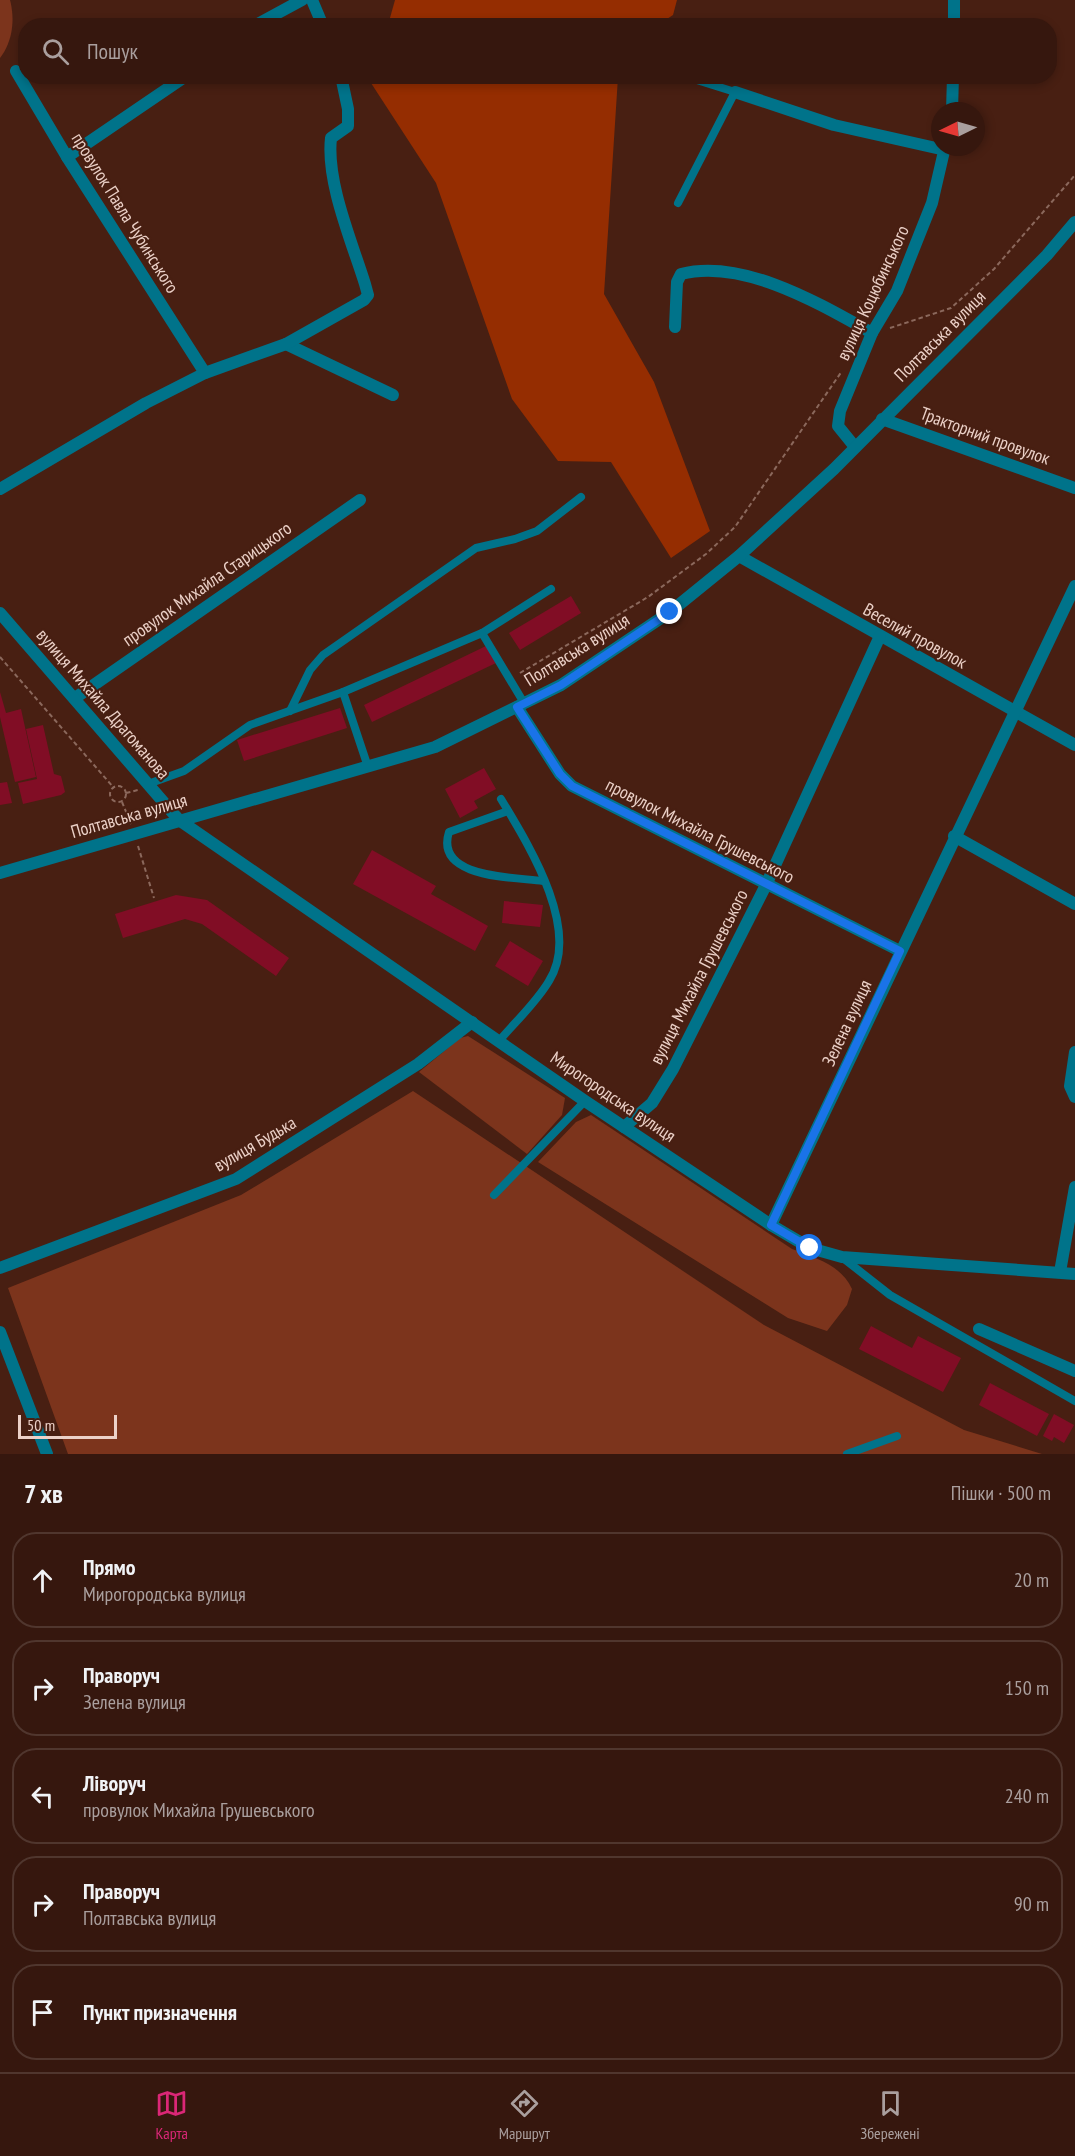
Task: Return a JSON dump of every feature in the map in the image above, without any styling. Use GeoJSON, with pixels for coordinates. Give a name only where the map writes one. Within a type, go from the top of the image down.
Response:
{"type":"FeatureCollection","features":[{"type":"Feature","properties":{"kind":"street"},"geometry":{"type":"LineString","coordinates":[[269,18],[302,0]]}},
{"type":"Feature","properties":{"kind":"street"},"geometry":{"type":"LineString","coordinates":[[312,0],[319,18]]}},
{"type":"Feature","properties":{"kind":"street"},"geometry":{"type":"LineString","coordinates":[[954,0],[954,18]]}},
{"type":"Feature","properties":{"kind":"street","name":"провулок Павла Чубинського"},"geometry":{"type":"LineString","coordinates":[[24,84],[67,157],[205,373]]}},
{"type":"Feature","properties":{"kind":"street"},"geometry":{"type":"LineString","coordinates":[[67,157],[174,84]]}},
{"type":"Feature","properties":{"kind":"street"},"geometry":{"type":"LineString","coordinates":[[0,489],[146,403],[205,373],[286,344],[364,300],[368,295],[334,182],[331,138],[348,126],[348,109],[343,84]]}},
{"type":"Feature","properties":{"kind":"street"},"geometry":{"type":"LineString","coordinates":[[952,102],[953,84]]}},
{"type":"Feature","properties":{"kind":"street"},"geometry":{"type":"LineString","coordinates":[[735,92],[834,125],[931,145]]}},
{"type":"Feature","properties":{"kind":"street","name":"вулиця Коцюбинського"},"geometry":{"type":"LineString","coordinates":[[855,447],[838,426],[840,411],[872,333],[897,291],[932,203],[943,156]]}},
{"type":"Feature","properties":{"kind":"street","name":"Полтавська вулиця"},"geometry":{"type":"LineString","coordinates":[[0,873],[435,747],[561,685],[670,612],[739,556],[855,447],[1047,255],[1075,222]]}},
{"type":"Feature","properties":{"kind":"street"},"geometry":{"type":"LineString","coordinates":[[675,327],[677,282],[681,274],[704,271],[732,274],[776,285],[872,333]]}},
{"type":"Feature","properties":{"kind":"street"},"geometry":{"type":"LineString","coordinates":[[286,344],[393,395]]}},
{"type":"Feature","properties":{"kind":"street","name":"Тракторний провулок"},"geometry":{"type":"LineString","coordinates":[[882,419],[959,444],[1075,488]]}},
{"type":"Feature","properties":{"kind":"street","name":"провулок Михайла Старицького"},"geometry":{"type":"LineString","coordinates":[[75,698],[360,500]]}},
{"type":"Feature","properties":{"kind":"street","name":"Веселий провулок"},"geometry":{"type":"LineString","coordinates":[[739,556],[1075,745]]}},
{"type":"Feature","properties":{"kind":"street","name":"Зелена вулиця"},"geometry":{"type":"LineString","coordinates":[[771,1225],[954,836],[1075,586]]}},
{"type":"Feature","properties":{"kind":"street","name":"вулиця Михайла Драгоманова"},"geometry":{"type":"LineString","coordinates":[[0,612],[179,820]]}},
{"type":"Feature","properties":{"kind":"street","name":"вулиця Михайла Грушевського"},"geometry":{"type":"LineString","coordinates":[[624,1127],[652,1103],[674,1069],[766,885],[880,636]]}},
{"type":"Feature","properties":{"kind":"street","name":"провулок Михайла Грушевського"},"geometry":{"type":"LineString","coordinates":[[520,705],[560,774],[572,786],[900,951]]}},
{"type":"Feature","properties":{"kind":"street","name":"Мирогородська вулиця"},"geometry":{"type":"LineString","coordinates":[[179,820],[585,1101],[771,1225],[810,1248],[842,1257],[1075,1274]]}},
{"type":"Feature","properties":{"kind":"street"},"geometry":{"type":"LineString","coordinates":[[954,836],[1075,904]]}},
{"type":"Feature","properties":{"kind":"street","name":"вулиця Будька"},"geometry":{"type":"LineString","coordinates":[[0,1268],[236,1179],[418,1064],[472,1022]]}},
{"type":"Feature","properties":{"kind":"street"},"geometry":{"type":"LineString","coordinates":[[1075,1052],[1070,1086],[1075,1097]]}},
{"type":"Feature","properties":{"kind":"street"},"geometry":{"type":"LineString","coordinates":[[1060,1272],[1075,1187]]}},
{"type":"Feature","properties":{"kind":"street"},"geometry":{"type":"LineString","coordinates":[[979,1329],[1075,1371]]}},
{"type":"Feature","properties":{"kind":"street"},"geometry":{"type":"LineString","coordinates":[[0,1332],[47,1454]]}},
{"type":"Feature","properties":{"kind":"lane"},"geometry":{"type":"LineString","coordinates":[[678,203],[735,92],[710,84]]}},
{"type":"Feature","properties":{"kind":"lane"},"geometry":{"type":"LineString","coordinates":[[290,711],[310,670],[323,655],[350,635],[476,548],[515,540],[537,531],[581,497]]}},
{"type":"Feature","properties":{"kind":"lane"},"geometry":{"type":"LineString","coordinates":[[148,784],[184,771],[250,725],[343,692],[482,633],[551,589]]}},
{"type":"Feature","properties":{"kind":"lane"},"geometry":{"type":"LineString","coordinates":[[482,633],[510,679],[520,705]]}},
{"type":"Feature","properties":{"kind":"lane"},"geometry":{"type":"LineString","coordinates":[[343,692],[368,767]]}},
{"type":"Feature","properties":{"kind":"lane"},"geometry":{"type":"LineString","coordinates":[[499,1041],[549,982],[558,952],[559,933],[553,901],[523,836],[501,799]]}},
{"type":"Feature","properties":{"kind":"lane"},"geometry":{"type":"LineString","coordinates":[[508,811],[448,832],[447,847],[452,858],[460,866],[474,872],[543,880]]}},
{"type":"Feature","properties":{"kind":"lane"},"geometry":{"type":"LineString","coordinates":[[494,1196],[585,1101]]}},
{"type":"Feature","properties":{"kind":"lane"},"geometry":{"type":"LineString","coordinates":[[842,1257],[890,1295],[1075,1401]]}},
{"type":"Feature","properties":{"kind":"lane"},"geometry":{"type":"LineString","coordinates":[[847,1454],[897,1436]]}},
{"type":"Feature","properties":{"kind":"path"},"geometry":{"type":"LineString","coordinates":[[872,333],[951,308],[994,268],[1075,175]]}},
{"type":"Feature","properties":{"kind":"path"},"geometry":{"type":"LineString","coordinates":[[510,679],[648,597],[713,548],[735,527],[842,370]]}},
{"type":"Feature","properties":{"kind":"path"},"geometry":{"type":"LineString","coordinates":[[0,657],[114,788]]}},
{"type":"Feature","properties":{"kind":"path"},"geometry":{"type":"LineString","coordinates":[[119,786],[125,790],[126,796],[122,802],[112,799],[111,792],[119,786]]}},
{"type":"Feature","properties":{"kind":"path"},"geometry":{"type":"LineString","coordinates":[[122,802],[154,898]]}},
{"type":"Feature","properties":{"kind":"shaded area"},"geometry":{"type":"Polygon","coordinates":[[[0,0],[10,0],[12,22],[8,44],[0,58],[0,0]]]}},
{"type":"Feature","properties":{"kind":"shaded area"},"geometry":{"type":"Polygon","coordinates":[[[395,0],[677,0],[673,15],[668,18],[390,18],[395,0]]]}},
{"type":"Feature","properties":{"kind":"shaded area"},"geometry":{"type":"Polygon","coordinates":[[[372,84],[618,84],[604,294],[654,382],[710,531],[671,558],[611,462],[558,461],[512,399],[436,183],[372,84]]]}},
{"type":"Feature","properties":{"kind":"shaded area"},"geometry":{"type":"Polygon","coordinates":[[[468,1036],[565,1098],[562,1115],[527,1154],[419,1072],[460,1038],[468,1036]]]}},
{"type":"Feature","properties":{"kind":"shaded area"},"geometry":{"type":"Polygon","coordinates":[[[413,1091],[764,1325],[964,1430],[1042,1454],[68,1454],[8,1288],[241,1195],[413,1091]]]}},
{"type":"Feature","properties":{"kind":"shaded area"},"geometry":{"type":"Polygon","coordinates":[[[591,1115],[792,1249],[835,1268],[852,1289],[847,1305],[827,1331],[788,1318],[538,1162],[576,1122],[591,1115]]]}},
{"type":"Feature","properties":{"kind":"building"},"geometry":{"type":"Polygon","coordinates":[[[571,596],[581,613],[520,650],[509,633],[571,596]]]}},
{"type":"Feature","properties":{"kind":"building"},"geometry":{"type":"Polygon","coordinates":[[[488,645],[496,663],[372,722],[364,705],[488,645]]]}},
{"type":"Feature","properties":{"kind":"building"},"geometry":{"type":"Polygon","coordinates":[[[0,692],[6,713],[21,709],[36,777],[15,782],[0,717],[0,692]]]}},
{"type":"Feature","properties":{"kind":"building"},"geometry":{"type":"Polygon","coordinates":[[[340,708],[347,728],[244,761],[237,740],[340,708]]]}},
{"type":"Feature","properties":{"kind":"building"},"geometry":{"type":"Polygon","coordinates":[[[43,725],[54,774],[61,776],[65,792],[23,804],[18,783],[37,779],[26,729],[43,725]]]}},
{"type":"Feature","properties":{"kind":"building"},"geometry":{"type":"Polygon","coordinates":[[[484,768],[496,789],[474,801],[478,808],[460,818],[445,789],[484,768]]]}},
{"type":"Feature","properties":{"kind":"building"},"geometry":{"type":"Polygon","coordinates":[[[7,782],[12,803],[0,805],[0,783],[7,782]]]}},
{"type":"Feature","properties":{"kind":"building"},"geometry":{"type":"Polygon","coordinates":[[[372,850],[436,886],[431,894],[488,926],[475,951],[353,884],[372,850]]]}},
{"type":"Feature","properties":{"kind":"building"},"geometry":{"type":"Polygon","coordinates":[[[176,895],[207,900],[289,958],[276,976],[202,924],[185,919],[123,938],[115,914],[176,895]]]}},
{"type":"Feature","properties":{"kind":"building"},"geometry":{"type":"Polygon","coordinates":[[[504,901],[543,905],[540,927],[502,923],[504,901]]]}},
{"type":"Feature","properties":{"kind":"building"},"geometry":{"type":"Polygon","coordinates":[[[510,941],[543,961],[528,986],[495,966],[510,941]]]}},
{"type":"Feature","properties":{"kind":"building"},"geometry":{"type":"Polygon","coordinates":[[[871,1326],[912,1348],[918,1336],[961,1358],[943,1392],[859,1349],[871,1326]]]}},
{"type":"Feature","properties":{"kind":"building"},"geometry":{"type":"Polygon","coordinates":[[[990,1383],[1049,1414],[1037,1436],[979,1405],[990,1383]]]}},
{"type":"Feature","properties":{"kind":"building"},"geometry":{"type":"Polygon","coordinates":[[[1054,1414],[1074,1425],[1064,1443],[1054,1437],[1052,1441],[1043,1436],[1054,1414]]]}},
{"type":"Feature","properties":{"kind":"route"},"geometry":{"type":"LineString","coordinates":[[670,612],[561,685],[517,707],[560,774],[572,786],[900,951],[771,1225],[810,1248]]}}]}
